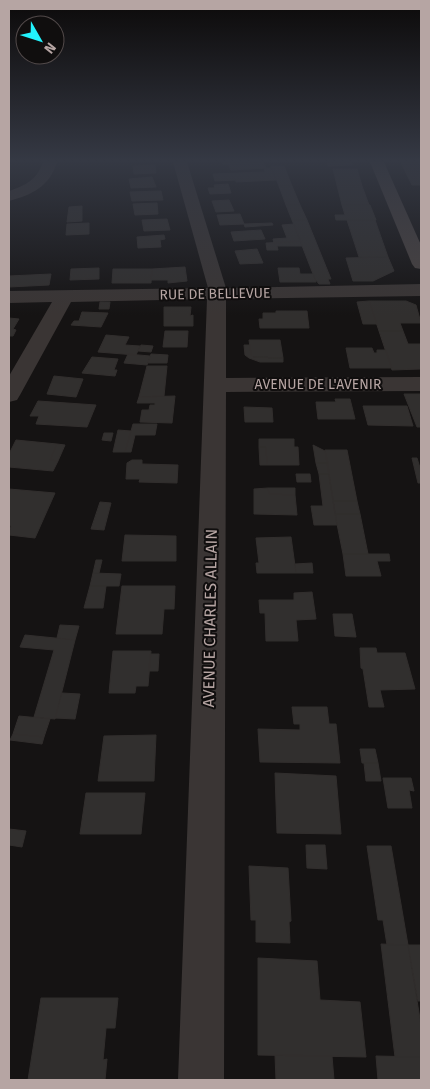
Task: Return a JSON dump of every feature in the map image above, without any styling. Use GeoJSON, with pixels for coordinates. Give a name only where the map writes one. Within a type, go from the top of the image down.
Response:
{"type":"FeatureCollection","features":[{"type":"Feature","properties":{"kind":"street","name":"AVENUE CHARLES ALLAIN"},"geometry":{"type":"LineString","coordinates":[[195,213],[217,287],[201,1080]]}},
{"type":"Feature","properties":{"kind":"street"},"geometry":{"type":"LineString","coordinates":[[399,213],[421,264]]}},
{"type":"Feature","properties":{"kind":"street","name":"RUE DE BELLEVUE"},"geometry":{"type":"LineString","coordinates":[[9,297],[421,290]]}},
{"type":"Feature","properties":{"kind":"street"},"geometry":{"type":"LineString","coordinates":[[9,395],[65,296]]}},
{"type":"Feature","properties":{"kind":"street","name":"AVENUE DE L'AVENIR"},"geometry":{"type":"LineString","coordinates":[[215,385],[421,384]]}},
{"type":"Feature","properties":{"kind":"building"},"geometry":{"type":"Polygon","coordinates":[[[68,213],[82,213],[82,221],[67,222],[68,213]]]}},
{"type":"Feature","properties":{"kind":"building"},"geometry":{"type":"Polygon","coordinates":[[[135,213],[158,214],[135,215],[135,213]]]}},
{"type":"Feature","properties":{"kind":"building"},"geometry":{"type":"Polygon","coordinates":[[[289,213],[304,213],[307,220],[292,220],[289,213]]]}},
{"type":"Feature","properties":{"kind":"building"},"geometry":{"type":"Polygon","coordinates":[[[344,213],[373,213],[376,220],[336,220],[335,215],[345,215],[344,213]]]}},
{"type":"Feature","properties":{"kind":"building"},"geometry":{"type":"Polygon","coordinates":[[[240,214],[244,224],[220,225],[217,215],[240,214]]]}},
{"type":"Feature","properties":{"kind":"building"},"geometry":{"type":"Polygon","coordinates":[[[167,219],[170,230],[144,231],[142,220],[167,219]]]}},
{"type":"Feature","properties":{"kind":"building"},"geometry":{"type":"Polygon","coordinates":[[[292,220],[307,220],[331,279],[328,279],[330,284],[319,284],[315,279],[292,220]]]}},
{"type":"Feature","properties":{"kind":"building"},"geometry":{"type":"Polygon","coordinates":[[[347,220],[375,220],[388,257],[359,257],[347,220]]]}},
{"type":"Feature","properties":{"kind":"building"},"geometry":{"type":"Polygon","coordinates":[[[89,223],[89,234],[66,235],[67,224],[89,223]]]}},
{"type":"Feature","properties":{"kind":"building"},"geometry":{"type":"Polygon","coordinates":[[[272,223],[273,225],[245,227],[244,224],[272,223]]]}},
{"type":"Feature","properties":{"kind":"building"},"geometry":{"type":"Polygon","coordinates":[[[294,224],[301,241],[274,243],[273,239],[287,238],[282,225],[294,224]]]}},
{"type":"Feature","properties":{"kind":"building"},"geometry":{"type":"Polygon","coordinates":[[[261,230],[265,239],[234,241],[231,232],[261,230]]]}},
{"type":"Feature","properties":{"kind":"building"},"geometry":{"type":"Polygon","coordinates":[[[164,235],[165,239],[160,240],[161,247],[138,248],[137,237],[164,235]]]}},
{"type":"Feature","properties":{"kind":"building"},"geometry":{"type":"Polygon","coordinates":[[[301,241],[302,246],[277,246],[278,250],[267,250],[266,243],[301,241]]]}},
{"type":"Feature","properties":{"kind":"building"},"geometry":{"type":"Polygon","coordinates":[[[257,249],[263,263],[240,264],[235,251],[257,249]]]}},
{"type":"Feature","properties":{"kind":"building"},"geometry":{"type":"Polygon","coordinates":[[[388,257],[394,271],[373,281],[353,281],[346,258],[388,257]]]}},
{"type":"Feature","properties":{"kind":"building"},"geometry":{"type":"Polygon","coordinates":[[[185,267],[187,281],[168,283],[168,280],[151,280],[152,269],[185,267]]]}},
{"type":"Feature","properties":{"kind":"building"},"geometry":{"type":"Polygon","coordinates":[[[99,268],[99,279],[70,280],[71,269],[99,268]]]}},
{"type":"Feature","properties":{"kind":"building"},"geometry":{"type":"Polygon","coordinates":[[[278,268],[299,268],[300,274],[313,274],[316,282],[280,282],[278,268]]]}},
{"type":"Feature","properties":{"kind":"building"},"geometry":{"type":"Polygon","coordinates":[[[113,269],[152,269],[151,283],[112,283],[113,269]]]}},
{"type":"Feature","properties":{"kind":"building"},"geometry":{"type":"Polygon","coordinates":[[[51,274],[49,285],[9,287],[9,276],[51,274]]]}},
{"type":"Feature","properties":{"kind":"building"},"geometry":{"type":"Polygon","coordinates":[[[369,301],[377,324],[363,324],[357,302],[369,301]]]}},
{"type":"Feature","properties":{"kind":"building"},"geometry":{"type":"Polygon","coordinates":[[[369,301],[406,301],[416,305],[421,323],[400,323],[403,331],[379,331],[369,301]]]}},
{"type":"Feature","properties":{"kind":"building"},"geometry":{"type":"Polygon","coordinates":[[[100,302],[110,302],[109,309],[99,309],[100,302]]]}},
{"type":"Feature","properties":{"kind":"building"},"geometry":{"type":"Polygon","coordinates":[[[164,307],[191,307],[190,316],[193,315],[193,326],[164,326],[164,307]]]}},
{"type":"Feature","properties":{"kind":"building"},"geometry":{"type":"Polygon","coordinates":[[[276,311],[307,311],[309,328],[260,328],[259,319],[263,319],[263,313],[276,313],[276,311]]]}},
{"type":"Feature","properties":{"kind":"building"},"geometry":{"type":"Polygon","coordinates":[[[82,312],[108,313],[101,327],[71,325],[74,321],[79,321],[82,312]]]}},
{"type":"Feature","properties":{"kind":"building"},"geometry":{"type":"Polygon","coordinates":[[[9,318],[19,319],[13,329],[16,330],[13,336],[9,336],[9,318]]]}},
{"type":"Feature","properties":{"kind":"building"},"geometry":{"type":"Polygon","coordinates":[[[165,331],[188,331],[187,347],[163,347],[165,331]]]}},
{"type":"Feature","properties":{"kind":"building"},"geometry":{"type":"Polygon","coordinates":[[[379,331],[403,331],[408,344],[421,344],[421,369],[392,370],[379,331]]]}},
{"type":"Feature","properties":{"kind":"building"},"geometry":{"type":"Polygon","coordinates":[[[106,335],[129,337],[125,345],[140,346],[136,355],[98,352],[106,335]]]}},
{"type":"Feature","properties":{"kind":"building"},"geometry":{"type":"Polygon","coordinates":[[[249,340],[280,340],[283,358],[253,357],[249,340]]]}},
{"type":"Feature","properties":{"kind":"building"},"geometry":{"type":"Polygon","coordinates":[[[141,345],[153,346],[151,352],[138,351],[141,345]]]}},
{"type":"Feature","properties":{"kind":"building"},"geometry":{"type":"Polygon","coordinates":[[[244,345],[250,345],[253,357],[283,358],[283,362],[260,362],[249,358],[245,355],[244,345]]]}},
{"type":"Feature","properties":{"kind":"building"},"geometry":{"type":"Polygon","coordinates":[[[346,348],[372,348],[374,353],[377,353],[377,350],[386,350],[392,368],[350,368],[346,348]]]}},
{"type":"Feature","properties":{"kind":"building"},"geometry":{"type":"Polygon","coordinates":[[[128,354],[150,356],[147,365],[124,363],[128,354]]]}},
{"type":"Feature","properties":{"kind":"building"},"geometry":{"type":"Polygon","coordinates":[[[151,354],[168,355],[167,363],[148,363],[151,354]]]}},
{"type":"Feature","properties":{"kind":"building"},"geometry":{"type":"Polygon","coordinates":[[[92,357],[118,359],[114,370],[117,370],[115,376],[82,373],[92,357]]]}},
{"type":"Feature","properties":{"kind":"building"},"geometry":{"type":"Polygon","coordinates":[[[147,366],[167,366],[164,396],[139,397],[147,366]]]}},
{"type":"Feature","properties":{"kind":"building"},"geometry":{"type":"Polygon","coordinates":[[[54,376],[83,379],[76,397],[47,394],[54,376]]]}},
{"type":"Feature","properties":{"kind":"building"},"geometry":{"type":"Polygon","coordinates":[[[404,394],[421,394],[421,427],[417,427],[404,394]]]}},
{"type":"Feature","properties":{"kind":"building"},"geometry":{"type":"Polygon","coordinates":[[[175,396],[172,423],[140,422],[142,410],[149,410],[150,405],[155,405],[155,403],[137,403],[139,397],[175,396]]]}},
{"type":"Feature","properties":{"kind":"building"},"geometry":{"type":"Polygon","coordinates":[[[335,399],[350,399],[355,419],[318,419],[316,402],[336,402],[335,399]]]}},
{"type":"Feature","properties":{"kind":"building"},"geometry":{"type":"Polygon","coordinates":[[[38,401],[96,405],[87,427],[36,424],[39,416],[30,416],[38,401]]]}},
{"type":"Feature","properties":{"kind":"building"},"geometry":{"type":"Polygon","coordinates":[[[363,406],[407,406],[413,426],[368,425],[363,406]]]}},
{"type":"Feature","properties":{"kind":"building"},"geometry":{"type":"Polygon","coordinates":[[[244,407],[272,408],[273,422],[245,422],[244,407]]]}},
{"type":"Feature","properties":{"kind":"building"},"geometry":{"type":"Polygon","coordinates":[[[133,424],[157,424],[155,435],[135,435],[131,452],[125,452],[133,424]]]}},
{"type":"Feature","properties":{"kind":"building"},"geometry":{"type":"Polygon","coordinates":[[[118,430],[131,431],[125,452],[113,452],[118,430]]]}},
{"type":"Feature","properties":{"kind":"building"},"geometry":{"type":"Polygon","coordinates":[[[104,433],[113,433],[111,441],[102,440],[104,433]]]}},
{"type":"Feature","properties":{"kind":"building"},"geometry":{"type":"Polygon","coordinates":[[[259,439],[294,439],[294,447],[298,447],[299,465],[267,465],[266,447],[259,447],[259,439]]]}},
{"type":"Feature","properties":{"kind":"building"},"geometry":{"type":"Polygon","coordinates":[[[16,440],[57,444],[50,460],[58,461],[53,471],[9,467],[9,454],[16,440]]]}},
{"type":"Feature","properties":{"kind":"building"},"geometry":{"type":"Polygon","coordinates":[[[57,444],[65,445],[58,461],[50,460],[57,444]]]}},
{"type":"Feature","properties":{"kind":"building"},"geometry":{"type":"Polygon","coordinates":[[[313,445],[325,451],[328,463],[316,463],[313,445]]]}},
{"type":"Feature","properties":{"kind":"building"},"geometry":{"type":"Polygon","coordinates":[[[259,447],[266,447],[267,465],[260,465],[259,447]]]}},
{"type":"Feature","properties":{"kind":"building"},"geometry":{"type":"Polygon","coordinates":[[[325,450],[347,450],[357,501],[333,501],[325,450]]]}},
{"type":"Feature","properties":{"kind":"building"},"geometry":{"type":"Polygon","coordinates":[[[412,458],[417,458],[421,471],[421,483],[418,483],[412,458]]]}},
{"type":"Feature","properties":{"kind":"building"},"geometry":{"type":"Polygon","coordinates":[[[132,460],[142,460],[142,464],[178,465],[177,483],[139,482],[140,479],[126,479],[127,463],[132,460]]]}},
{"type":"Feature","properties":{"kind":"building"},"geometry":{"type":"Polygon","coordinates":[[[316,463],[328,463],[329,474],[319,474],[316,463]]]}},
{"type":"Feature","properties":{"kind":"building"},"geometry":{"type":"Polygon","coordinates":[[[296,474],[310,474],[311,482],[297,482],[296,474]]]}},
{"type":"Feature","properties":{"kind":"building"},"geometry":{"type":"Polygon","coordinates":[[[319,474],[329,474],[337,525],[314,525],[311,506],[323,506],[319,474]]]}},
{"type":"Feature","properties":{"kind":"building"},"geometry":{"type":"Polygon","coordinates":[[[268,488],[295,488],[295,495],[269,494],[268,488]]]}},
{"type":"Feature","properties":{"kind":"building"},"geometry":{"type":"Polygon","coordinates":[[[268,488],[269,494],[295,495],[297,515],[254,514],[254,489],[268,488]]]}},
{"type":"Feature","properties":{"kind":"building"},"geometry":{"type":"Polygon","coordinates":[[[9,489],[55,493],[35,538],[9,535],[11,526],[9,525],[9,489]]]}},
{"type":"Feature","properties":{"kind":"building"},"geometry":{"type":"Polygon","coordinates":[[[333,501],[357,501],[360,514],[335,514],[333,501]]]}},
{"type":"Feature","properties":{"kind":"building"},"geometry":{"type":"Polygon","coordinates":[[[100,502],[111,503],[104,530],[91,529],[100,502]]]}},
{"type":"Feature","properties":{"kind":"building"},"geometry":{"type":"Polygon","coordinates":[[[335,514],[360,514],[368,554],[343,554],[335,514]]]}},
{"type":"Feature","properties":{"kind":"building"},"geometry":{"type":"Polygon","coordinates":[[[125,535],[176,536],[176,561],[122,561],[125,535]]]}},
{"type":"Feature","properties":{"kind":"building"},"geometry":{"type":"Polygon","coordinates":[[[291,537],[296,573],[257,573],[256,563],[259,563],[256,538],[291,537]]]}},
{"type":"Feature","properties":{"kind":"building"},"geometry":{"type":"Polygon","coordinates":[[[343,554],[389,554],[390,561],[377,561],[381,576],[346,576],[343,554]]]}},
{"type":"Feature","properties":{"kind":"building"},"geometry":{"type":"Polygon","coordinates":[[[96,560],[102,560],[99,573],[93,573],[96,560]]]}},
{"type":"Feature","properties":{"kind":"building"},"geometry":{"type":"Polygon","coordinates":[[[312,563],[313,573],[296,573],[295,564],[312,563]]]}},
{"type":"Feature","properties":{"kind":"building"},"geometry":{"type":"Polygon","coordinates":[[[93,573],[121,574],[119,586],[90,586],[93,573]]]}},
{"type":"Feature","properties":{"kind":"building"},"geometry":{"type":"Polygon","coordinates":[[[90,586],[106,586],[103,608],[84,608],[90,586]]]}},
{"type":"Feature","properties":{"kind":"building"},"geometry":{"type":"Polygon","coordinates":[[[122,586],[175,586],[174,609],[164,609],[162,634],[116,634],[122,586]]]}},
{"type":"Feature","properties":{"kind":"building"},"geometry":{"type":"Polygon","coordinates":[[[312,592],[316,619],[296,620],[298,641],[266,641],[265,613],[260,613],[259,600],[294,600],[294,593],[312,592]]]}},
{"type":"Feature","properties":{"kind":"building"},"geometry":{"type":"Polygon","coordinates":[[[333,614],[352,614],[356,637],[335,636],[333,614]]]}},
{"type":"Feature","properties":{"kind":"building"},"geometry":{"type":"Polygon","coordinates":[[[60,625],[79,626],[75,640],[57,638],[60,625]]]}},
{"type":"Feature","properties":{"kind":"building"},"geometry":{"type":"Polygon","coordinates":[[[25,635],[75,640],[55,719],[34,717],[54,650],[20,647],[25,635]]]}},
{"type":"Feature","properties":{"kind":"building"},"geometry":{"type":"Polygon","coordinates":[[[360,648],[376,648],[377,653],[405,653],[415,689],[380,690],[384,707],[369,707],[363,669],[361,668],[360,648]]]}},
{"type":"Feature","properties":{"kind":"building"},"geometry":{"type":"Polygon","coordinates":[[[113,651],[151,651],[148,686],[136,686],[135,693],[109,693],[113,651]]]}},
{"type":"Feature","properties":{"kind":"building"},"geometry":{"type":"Polygon","coordinates":[[[150,654],[159,654],[158,671],[149,671],[150,654]]]}},
{"type":"Feature","properties":{"kind":"building"},"geometry":{"type":"Polygon","coordinates":[[[62,693],[80,694],[75,719],[55,718],[62,693]]]}},
{"type":"Feature","properties":{"kind":"building"},"geometry":{"type":"Polygon","coordinates":[[[292,707],[327,707],[329,724],[336,724],[340,763],[260,762],[258,729],[300,730],[300,724],[294,724],[292,707]]]}},
{"type":"Feature","properties":{"kind":"building"},"geometry":{"type":"Polygon","coordinates":[[[19,716],[50,719],[44,737],[13,734],[19,716]]]}},
{"type":"Feature","properties":{"kind":"building"},"geometry":{"type":"Polygon","coordinates":[[[13,734],[44,737],[42,744],[10,740],[13,734]]]}},
{"type":"Feature","properties":{"kind":"building"},"geometry":{"type":"Polygon","coordinates":[[[156,735],[154,781],[98,781],[104,736],[156,735]]]}},
{"type":"Feature","properties":{"kind":"building"},"geometry":{"type":"Polygon","coordinates":[[[360,749],[375,749],[378,763],[362,763],[360,749]]]}},
{"type":"Feature","properties":{"kind":"building"},"geometry":{"type":"Polygon","coordinates":[[[364,763],[378,763],[381,781],[366,781],[364,763]]]}},
{"type":"Feature","properties":{"kind":"building"},"geometry":{"type":"Polygon","coordinates":[[[275,773],[336,776],[341,834],[277,833],[275,773]]]}},
{"type":"Feature","properties":{"kind":"building"},"geometry":{"type":"Polygon","coordinates":[[[383,778],[411,778],[414,791],[409,790],[412,808],[388,808],[383,778]]]}},
{"type":"Feature","properties":{"kind":"building"},"geometry":{"type":"Polygon","coordinates":[[[86,793],[145,793],[141,834],[80,834],[86,793]]]}},
{"type":"Feature","properties":{"kind":"building"},"geometry":{"type":"Polygon","coordinates":[[[9,829],[26,831],[22,847],[9,845],[9,829]]]}},
{"type":"Feature","properties":{"kind":"building"},"geometry":{"type":"Polygon","coordinates":[[[306,845],[325,845],[327,869],[307,868],[306,845]]]}},
{"type":"Feature","properties":{"kind":"building"},"geometry":{"type":"Polygon","coordinates":[[[367,846],[391,846],[408,945],[387,945],[383,920],[378,920],[367,846]]]}},
{"type":"Feature","properties":{"kind":"building"},"geometry":{"type":"Polygon","coordinates":[[[249,866],[288,868],[291,921],[289,922],[290,943],[256,942],[256,920],[251,920],[249,866]]]}},
{"type":"Feature","properties":{"kind":"building"},"geometry":{"type":"Polygon","coordinates":[[[381,944],[408,945],[421,1025],[421,1057],[395,1057],[381,944]]]}},
{"type":"Feature","properties":{"kind":"building"},"geometry":{"type":"Polygon","coordinates":[[[408,945],[421,945],[421,1001],[418,1001],[408,945]]]}},
{"type":"Feature","properties":{"kind":"building"},"geometry":{"type":"Polygon","coordinates":[[[258,958],[317,961],[320,1000],[360,1002],[366,1057],[258,1055],[258,958]]]}},
{"type":"Feature","properties":{"kind":"building"},"geometry":{"type":"Polygon","coordinates":[[[41,998],[118,998],[115,1028],[106,1028],[103,1060],[107,1059],[105,1080],[28,1080],[41,998]]]}},
{"type":"Feature","properties":{"kind":"building"},"geometry":{"type":"Polygon","coordinates":[[[275,1055],[332,1056],[334,1080],[276,1080],[275,1055]]]}},
{"type":"Feature","properties":{"kind":"building"},"geometry":{"type":"Polygon","coordinates":[[[376,1056],[421,1057],[421,1080],[378,1080],[376,1056]]]}}]}
